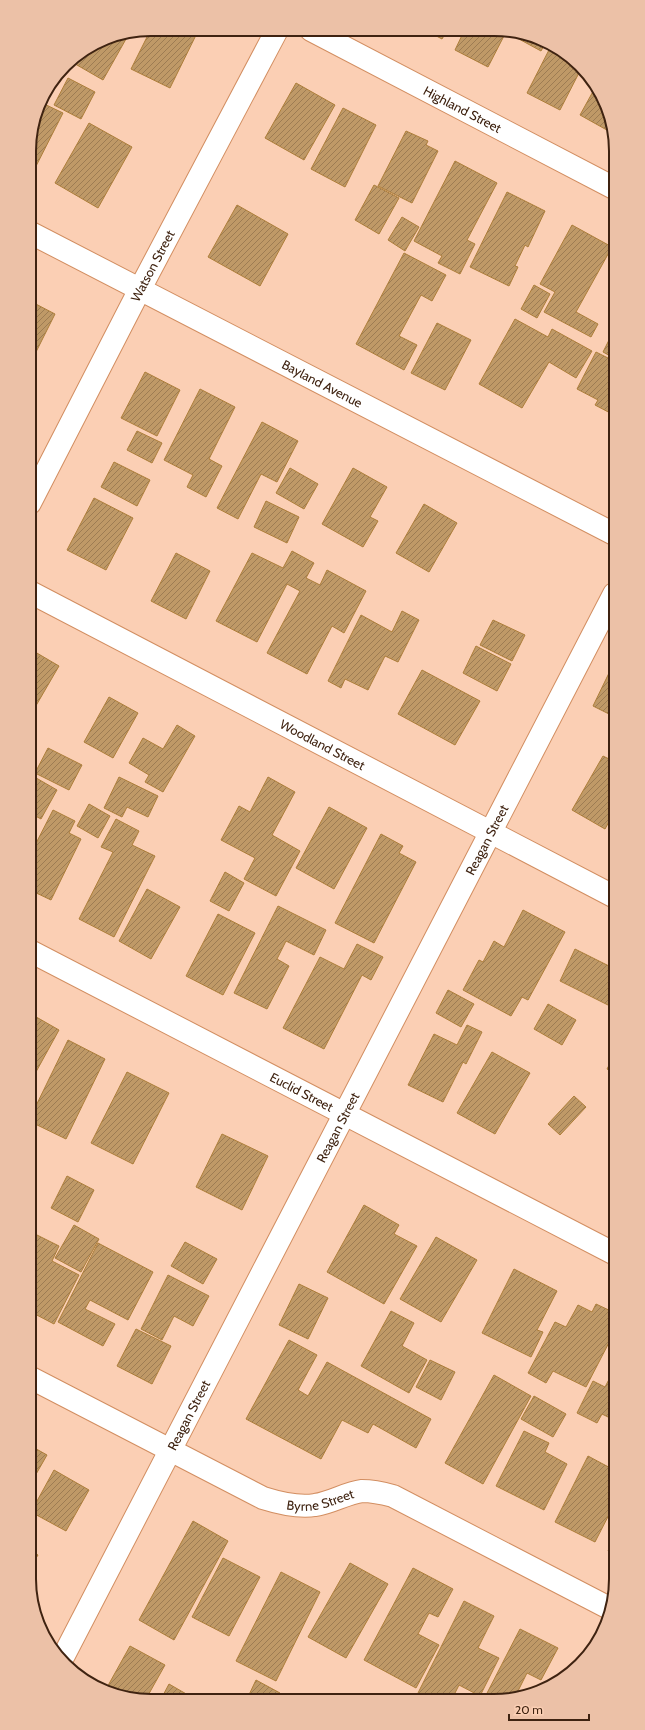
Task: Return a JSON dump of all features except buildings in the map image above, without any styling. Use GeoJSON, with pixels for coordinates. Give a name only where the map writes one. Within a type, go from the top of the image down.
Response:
{"type":"FeatureCollection","features":[{"type":"Feature","properties":{"kind":"street","name":"Watson Street"},"geometry":{"type":"LineString","coordinates":[[36,491],[140,289],[274,36]]}},
{"type":"Feature","properties":{"kind":"street","name":"Highland Street"},"geometry":{"type":"LineString","coordinates":[[323,36],[609,185]]}},
{"type":"Feature","properties":{"kind":"street","name":"Bayland Avenue"},"geometry":{"type":"LineString","coordinates":[[36,236],[609,531]]}},
{"type":"Feature","properties":{"kind":"street","name":"Woodland Street"},"geometry":{"type":"LineString","coordinates":[[36,595],[609,894]]}},
{"type":"Feature","properties":{"kind":"street","name":"Reagan Street"},"geometry":{"type":"LineString","coordinates":[[65,1654],[609,604]]}},
{"type":"Feature","properties":{"kind":"street","name":"Euclid Street"},"geometry":{"type":"LineString","coordinates":[[36,954],[609,1251]]}},
{"type":"Feature","properties":{"kind":"street","name":"Byrne Street"},"geometry":{"type":"LineString","coordinates":[[36,1381],[263,1498],[280,1503],[313,1506],[361,1491],[377,1492],[393,1496],[606,1606]]}}]}
